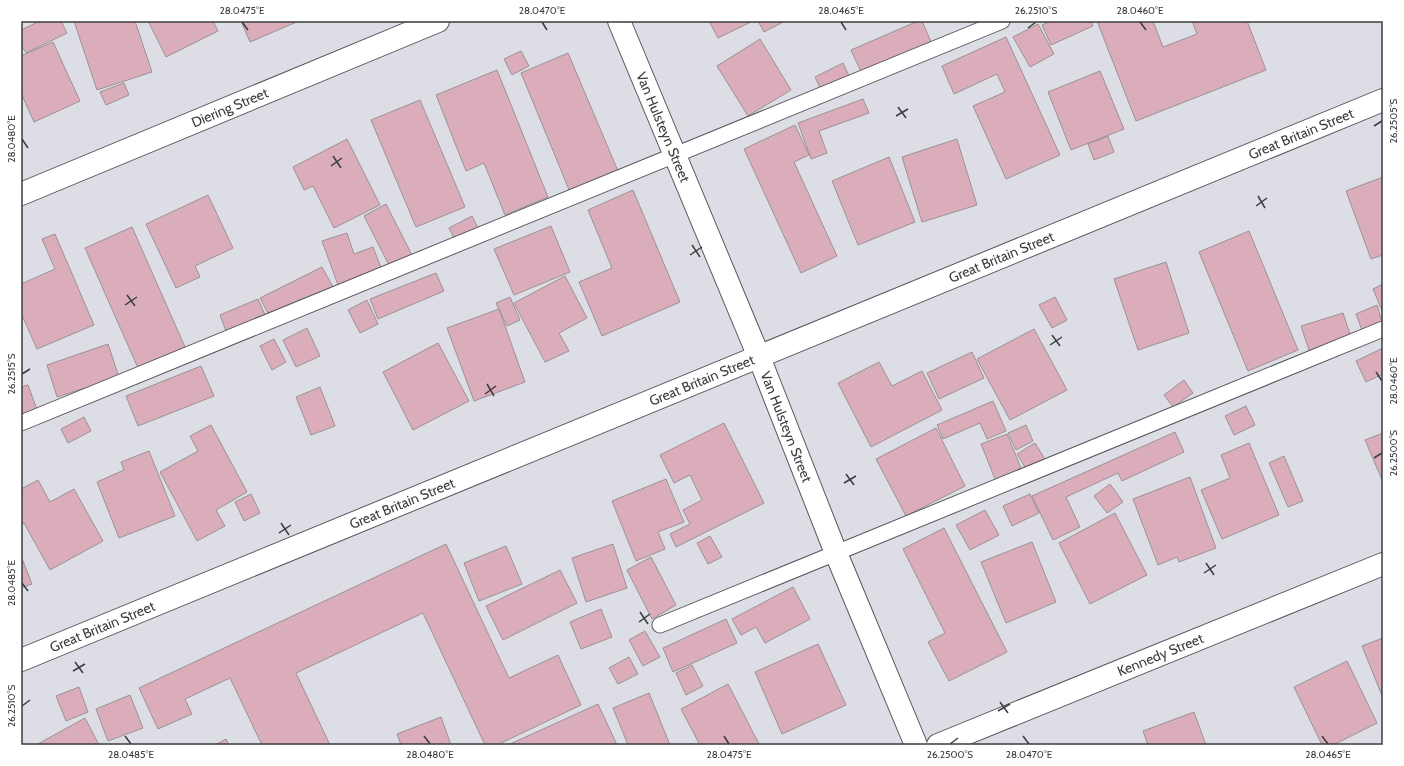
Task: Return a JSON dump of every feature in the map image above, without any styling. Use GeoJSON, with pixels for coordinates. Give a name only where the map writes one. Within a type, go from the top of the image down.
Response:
{"type":"FeatureCollection","features":[{"type":"Feature","properties":{"kind":"street","name":"Diering Street"},"geometry":{"type":"LineString","coordinates":[[21,194],[438,21]]}},
{"type":"Feature","properties":{"kind":"street","name":"Van Hulsteyn Street"},"geometry":{"type":"LineString","coordinates":[[619,21],[759,357],[836,553],[916,745]]}},
{"type":"Feature","properties":{"kind":"street","name":"Great Britain Street"},"geometry":{"type":"LineString","coordinates":[[21,660],[1383,100]]}},
{"type":"Feature","properties":{"kind":"street","name":"Kennedy Street"},"geometry":{"type":"LineString","coordinates":[[938,745],[1383,564]]}},
{"type":"Feature","properties":{"kind":"lane"},"geometry":{"type":"LineString","coordinates":[[21,423],[1002,21]]}},
{"type":"Feature","properties":{"kind":"lane"},"geometry":{"type":"LineString","coordinates":[[660,625],[1383,329]]}},
{"type":"Feature","properties":{"kind":"building"},"geometry":{"type":"Polygon","coordinates":[[[40,21],[61,21],[67,33],[26,53],[21,44],[21,30],[40,21]]]}},
{"type":"Feature","properties":{"kind":"building"},"geometry":{"type":"Polygon","coordinates":[[[74,21],[135,21],[152,72],[97,90],[74,21]]]}},
{"type":"Feature","properties":{"kind":"building"},"geometry":{"type":"Polygon","coordinates":[[[148,21],[213,21],[218,31],[166,57],[148,21]]]}},
{"type":"Feature","properties":{"kind":"building"},"geometry":{"type":"Polygon","coordinates":[[[241,21],[299,21],[250,42],[241,21]]]}},
{"type":"Feature","properties":{"kind":"building"},"geometry":{"type":"Polygon","coordinates":[[[709,21],[753,21],[718,38],[709,21]]]}},
{"type":"Feature","properties":{"kind":"building"},"geometry":{"type":"Polygon","coordinates":[[[758,21],[785,21],[764,32],[758,21]]]}},
{"type":"Feature","properties":{"kind":"building"},"geometry":{"type":"Polygon","coordinates":[[[918,21],[922,21],[932,44],[862,74],[851,50],[918,21]]]}},
{"type":"Feature","properties":{"kind":"building"},"geometry":{"type":"Polygon","coordinates":[[[1051,21],[1091,21],[1093,26],[1051,45],[1042,25],[1051,21]]]}},
{"type":"Feature","properties":{"kind":"building"},"geometry":{"type":"Polygon","coordinates":[[[1097,21],[1153,21],[1163,47],[1197,34],[1192,21],[1247,21],[1266,70],[1136,121],[1097,21]]]}},
{"type":"Feature","properties":{"kind":"building"},"geometry":{"type":"Polygon","coordinates":[[[1038,24],[1054,54],[1030,67],[1013,37],[1038,24]]]}},
{"type":"Feature","properties":{"kind":"building"},"geometry":{"type":"Polygon","coordinates":[[[1006,37],[1060,155],[1006,179],[973,106],[1005,92],[997,74],[954,94],[942,66],[1006,37]]]}},
{"type":"Feature","properties":{"kind":"building"},"geometry":{"type":"Polygon","coordinates":[[[760,39],[791,90],[748,116],[717,66],[760,39]]]}},
{"type":"Feature","properties":{"kind":"building"},"geometry":{"type":"Polygon","coordinates":[[[53,42],[80,101],[34,122],[21,93],[21,56],[53,42]]]}},
{"type":"Feature","properties":{"kind":"building"},"geometry":{"type":"Polygon","coordinates":[[[521,51],[529,66],[512,75],[504,59],[521,51]]]}},
{"type":"Feature","properties":{"kind":"building"},"geometry":{"type":"Polygon","coordinates":[[[568,53],[618,171],[570,192],[521,73],[568,53]]]}},
{"type":"Feature","properties":{"kind":"building"},"geometry":{"type":"Polygon","coordinates":[[[843,63],[851,80],[823,94],[815,77],[843,63]]]}},
{"type":"Feature","properties":{"kind":"building"},"geometry":{"type":"Polygon","coordinates":[[[497,70],[548,197],[505,215],[484,163],[466,171],[436,95],[497,70]]]}},
{"type":"Feature","properties":{"kind":"building"},"geometry":{"type":"Polygon","coordinates":[[[1100,71],[1124,129],[1071,150],[1048,92],[1100,71]]]}},
{"type":"Feature","properties":{"kind":"building"},"geometry":{"type":"Polygon","coordinates":[[[124,83],[129,95],[106,105],[100,92],[124,83]]]}},
{"type":"Feature","properties":{"kind":"building"},"geometry":{"type":"Polygon","coordinates":[[[863,99],[869,113],[819,131],[827,153],[811,159],[798,123],[863,99]]]}},
{"type":"Feature","properties":{"kind":"building"},"geometry":{"type":"Polygon","coordinates":[[[420,100],[465,207],[416,227],[371,120],[420,100]]]}},
{"type":"Feature","properties":{"kind":"building"},"geometry":{"type":"Polygon","coordinates":[[[795,125],[809,155],[794,162],[837,256],[801,273],[744,149],[795,125]]]}},
{"type":"Feature","properties":{"kind":"building"},"geometry":{"type":"Polygon","coordinates":[[[1108,136],[1114,152],[1094,160],[1088,144],[1108,136]]]}},
{"type":"Feature","properties":{"kind":"building"},"geometry":{"type":"Polygon","coordinates":[[[347,139],[380,205],[334,228],[313,186],[304,190],[293,167],[347,139]]]}},
{"type":"Feature","properties":{"kind":"building"},"geometry":{"type":"Polygon","coordinates":[[[957,139],[977,205],[922,222],[902,157],[957,139]]]}},
{"type":"Feature","properties":{"kind":"building"},"geometry":{"type":"Polygon","coordinates":[[[889,157],[915,222],[858,245],[832,181],[889,157]]]}},
{"type":"Feature","properties":{"kind":"building"},"geometry":{"type":"Polygon","coordinates":[[[1383,177],[1383,255],[1371,259],[1346,191],[1383,177]]]}},
{"type":"Feature","properties":{"kind":"building"},"geometry":{"type":"Polygon","coordinates":[[[633,190],[680,302],[602,336],[579,282],[612,268],[588,210],[633,190]]]}},
{"type":"Feature","properties":{"kind":"building"},"geometry":{"type":"Polygon","coordinates":[[[208,195],[233,248],[195,266],[200,277],[176,288],[146,224],[208,195]]]}},
{"type":"Feature","properties":{"kind":"building"},"geometry":{"type":"Polygon","coordinates":[[[386,204],[413,257],[391,269],[364,216],[386,204]]]}},
{"type":"Feature","properties":{"kind":"building"},"geometry":{"type":"Polygon","coordinates":[[[472,216],[479,230],[456,242],[449,228],[472,216]]]}},
{"type":"Feature","properties":{"kind":"building"},"geometry":{"type":"Polygon","coordinates":[[[551,226],[570,272],[514,295],[494,249],[551,226]]]}},
{"type":"Feature","properties":{"kind":"building"},"geometry":{"type":"Polygon","coordinates":[[[132,227],[185,347],[138,368],[85,248],[132,227]]]}},
{"type":"Feature","properties":{"kind":"building"},"geometry":{"type":"Polygon","coordinates":[[[1249,231],[1298,350],[1248,371],[1199,252],[1249,231]]]}},
{"type":"Feature","properties":{"kind":"building"},"geometry":{"type":"Polygon","coordinates":[[[347,233],[354,254],[373,247],[382,270],[338,285],[322,241],[347,233]]]}},
{"type":"Feature","properties":{"kind":"building"},"geometry":{"type":"Polygon","coordinates":[[[55,234],[94,325],[37,349],[21,313],[21,284],[55,269],[42,239],[55,234]]]}},
{"type":"Feature","properties":{"kind":"building"},"geometry":{"type":"Polygon","coordinates":[[[1166,262],[1189,333],[1138,350],[1114,279],[1166,262]]]}},
{"type":"Feature","properties":{"kind":"building"},"geometry":{"type":"Polygon","coordinates":[[[322,267],[333,287],[271,319],[260,298],[322,267]]]}},
{"type":"Feature","properties":{"kind":"building"},"geometry":{"type":"Polygon","coordinates":[[[436,273],[444,291],[378,319],[370,299],[436,273]]]}},
{"type":"Feature","properties":{"kind":"building"},"geometry":{"type":"Polygon","coordinates":[[[565,276],[587,318],[559,333],[569,351],[545,362],[514,303],[565,276]]]}},
{"type":"Feature","properties":{"kind":"building"},"geometry":{"type":"Polygon","coordinates":[[[1383,284],[1383,313],[1373,289],[1383,284]]]}},
{"type":"Feature","properties":{"kind":"building"},"geometry":{"type":"Polygon","coordinates":[[[510,297],[520,320],[507,326],[496,303],[510,297]]]}},
{"type":"Feature","properties":{"kind":"building"},"geometry":{"type":"Polygon","coordinates":[[[1055,297],[1067,320],[1052,328],[1039,305],[1055,297]]]}},
{"type":"Feature","properties":{"kind":"building"},"geometry":{"type":"Polygon","coordinates":[[[258,299],[266,317],[227,334],[220,315],[258,299]]]}},
{"type":"Feature","properties":{"kind":"building"},"geometry":{"type":"Polygon","coordinates":[[[367,300],[378,324],[360,333],[348,310],[367,300]]]}},
{"type":"Feature","properties":{"kind":"building"},"geometry":{"type":"Polygon","coordinates":[[[1377,305],[1383,325],[1363,333],[1356,314],[1377,305]]]}},
{"type":"Feature","properties":{"kind":"building"},"geometry":{"type":"Polygon","coordinates":[[[499,309],[525,382],[474,401],[447,328],[499,309]]]}},
{"type":"Feature","properties":{"kind":"building"},"geometry":{"type":"Polygon","coordinates":[[[1343,313],[1352,340],[1310,353],[1301,326],[1343,313]]]}},
{"type":"Feature","properties":{"kind":"building"},"geometry":{"type":"Polygon","coordinates":[[[307,328],[320,356],[296,367],[283,340],[307,328]]]}},
{"type":"Feature","properties":{"kind":"building"},"geometry":{"type":"Polygon","coordinates":[[[1034,329],[1067,390],[1010,420],[977,359],[1034,329]]]}},
{"type":"Feature","properties":{"kind":"building"},"geometry":{"type":"Polygon","coordinates":[[[274,339],[286,362],[272,370],[260,346],[274,339]]]}},
{"type":"Feature","properties":{"kind":"building"},"geometry":{"type":"Polygon","coordinates":[[[438,343],[469,401],[413,430],[383,372],[438,343]]]}},
{"type":"Feature","properties":{"kind":"building"},"geometry":{"type":"Polygon","coordinates":[[[108,344],[119,377],[57,397],[47,365],[108,344]]]}},
{"type":"Feature","properties":{"kind":"building"},"geometry":{"type":"Polygon","coordinates":[[[1383,348],[1383,374],[1366,382],[1356,361],[1383,348]]]}},
{"type":"Feature","properties":{"kind":"building"},"geometry":{"type":"Polygon","coordinates":[[[972,352],[984,378],[939,399],[927,373],[972,352]]]}},
{"type":"Feature","properties":{"kind":"building"},"geometry":{"type":"Polygon","coordinates":[[[879,362],[892,386],[922,371],[942,410],[871,447],[838,383],[879,362]]]}},
{"type":"Feature","properties":{"kind":"building"},"geometry":{"type":"Polygon","coordinates":[[[201,366],[214,396],[138,426],[126,396],[201,366]]]}},
{"type":"Feature","properties":{"kind":"building"},"geometry":{"type":"Polygon","coordinates":[[[1184,380],[1193,393],[1173,407],[1164,395],[1184,380]]]}},
{"type":"Feature","properties":{"kind":"building"},"geometry":{"type":"Polygon","coordinates":[[[28,385],[39,415],[21,421],[21,387],[28,385]]]}},
{"type":"Feature","properties":{"kind":"building"},"geometry":{"type":"Polygon","coordinates":[[[320,387],[335,426],[311,435],[296,397],[320,387]]]}},
{"type":"Feature","properties":{"kind":"building"},"geometry":{"type":"Polygon","coordinates":[[[993,401],[1006,431],[987,439],[980,423],[943,439],[937,425],[993,401]]]}},
{"type":"Feature","properties":{"kind":"building"},"geometry":{"type":"Polygon","coordinates":[[[1246,406],[1255,425],[1234,435],[1225,416],[1246,406]]]}},
{"type":"Feature","properties":{"kind":"building"},"geometry":{"type":"Polygon","coordinates":[[[84,417],[91,431],[68,443],[61,429],[84,417]]]}},
{"type":"Feature","properties":{"kind":"building"},"geometry":{"type":"Polygon","coordinates":[[[724,423],[764,503],[676,547],[670,534],[690,524],[683,510],[702,500],[690,475],[674,483],[660,455],[724,423]]]}},
{"type":"Feature","properties":{"kind":"building"},"geometry":{"type":"Polygon","coordinates":[[[211,425],[247,492],[216,510],[225,526],[197,541],[160,472],[198,451],[190,436],[211,425]]]}},
{"type":"Feature","properties":{"kind":"building"},"geometry":{"type":"Polygon","coordinates":[[[1026,425],[1033,441],[1016,450],[1008,433],[1026,425]]]}},
{"type":"Feature","properties":{"kind":"building"},"geometry":{"type":"Polygon","coordinates":[[[936,428],[965,486],[906,516],[876,459],[936,428]]]}},
{"type":"Feature","properties":{"kind":"building"},"geometry":{"type":"Polygon","coordinates":[[[1175,432],[1184,452],[1122,481],[1118,473],[1066,497],[1080,527],[1053,540],[1032,496],[1175,432]]]}},
{"type":"Feature","properties":{"kind":"building"},"geometry":{"type":"Polygon","coordinates":[[[1383,433],[1383,482],[1365,440],[1383,433]]]}},
{"type":"Feature","properties":{"kind":"building"},"geometry":{"type":"Polygon","coordinates":[[[1007,434],[1023,473],[997,484],[981,444],[1007,434]]]}},
{"type":"Feature","properties":{"kind":"building"},"geometry":{"type":"Polygon","coordinates":[[[1035,443],[1046,461],[1028,472],[1017,454],[1035,443]]]}},
{"type":"Feature","properties":{"kind":"building"},"geometry":{"type":"Polygon","coordinates":[[[1249,443],[1279,515],[1222,539],[1201,490],[1230,478],[1221,455],[1249,443]]]}},
{"type":"Feature","properties":{"kind":"building"},"geometry":{"type":"Polygon","coordinates":[[[149,451],[175,516],[119,538],[97,482],[124,470],[121,462],[149,451]]]}},
{"type":"Feature","properties":{"kind":"building"},"geometry":{"type":"Polygon","coordinates":[[[1284,456],[1303,501],[1288,507],[1269,463],[1284,456]]]}},
{"type":"Feature","properties":{"kind":"building"},"geometry":{"type":"Polygon","coordinates":[[[1190,477],[1216,548],[1179,562],[1177,557],[1158,565],[1133,499],[1190,477]]]}},
{"type":"Feature","properties":{"kind":"building"},"geometry":{"type":"Polygon","coordinates":[[[666,479],[684,522],[658,532],[665,549],[636,561],[612,501],[666,479]]]}},
{"type":"Feature","properties":{"kind":"building"},"geometry":{"type":"Polygon","coordinates":[[[38,480],[50,502],[74,489],[103,541],[50,570],[24,523],[21,525],[21,489],[38,480]]]}},
{"type":"Feature","properties":{"kind":"building"},"geometry":{"type":"Polygon","coordinates":[[[1110,484],[1123,502],[1107,513],[1094,496],[1110,484]]]}},
{"type":"Feature","properties":{"kind":"building"},"geometry":{"type":"Polygon","coordinates":[[[251,494],[260,513],[244,521],[235,502],[251,494]]]}},
{"type":"Feature","properties":{"kind":"building"},"geometry":{"type":"Polygon","coordinates":[[[1030,494],[1039,513],[1012,526],[1003,506],[1030,494]]]}},
{"type":"Feature","properties":{"kind":"building"},"geometry":{"type":"Polygon","coordinates":[[[985,510],[999,535],[970,550],[956,525],[985,510]]]}},
{"type":"Feature","properties":{"kind":"building"},"geometry":{"type":"Polygon","coordinates":[[[1115,513],[1147,575],[1090,604],[1059,543],[1115,513]]]}},
{"type":"Feature","properties":{"kind":"building"},"geometry":{"type":"Polygon","coordinates":[[[944,528],[1007,652],[949,681],[928,642],[945,633],[903,549],[944,528]]]}},
{"type":"Feature","properties":{"kind":"building"},"geometry":{"type":"Polygon","coordinates":[[[710,536],[722,557],[708,564],[697,543],[710,536]]]}},
{"type":"Feature","properties":{"kind":"building"},"geometry":{"type":"Polygon","coordinates":[[[1032,542],[1056,602],[1006,623],[981,562],[1032,542]]]}},
{"type":"Feature","properties":{"kind":"building"},"geometry":{"type":"Polygon","coordinates":[[[446,544],[509,678],[558,655],[581,705],[497,745],[485,745],[423,613],[296,673],[330,745],[262,745],[230,678],[185,699],[192,714],[158,729],[139,688],[446,544]]]}},
{"type":"Feature","properties":{"kind":"building"},"geometry":{"type":"Polygon","coordinates":[[[613,544],[627,588],[586,602],[572,558],[613,544]]]}},
{"type":"Feature","properties":{"kind":"building"},"geometry":{"type":"Polygon","coordinates":[[[506,546],[522,584],[479,601],[464,563],[506,546]]]}},
{"type":"Feature","properties":{"kind":"building"},"geometry":{"type":"Polygon","coordinates":[[[21,556],[32,584],[21,588],[21,556]]]}},
{"type":"Feature","properties":{"kind":"building"},"geometry":{"type":"Polygon","coordinates":[[[651,557],[676,605],[652,619],[627,570],[651,557]]]}},
{"type":"Feature","properties":{"kind":"building"},"geometry":{"type":"Polygon","coordinates":[[[560,570],[577,603],[503,640],[486,606],[560,570]]]}},
{"type":"Feature","properties":{"kind":"building"},"geometry":{"type":"Polygon","coordinates":[[[793,587],[810,619],[765,643],[756,627],[741,635],[732,619],[793,587]]]}},
{"type":"Feature","properties":{"kind":"building"},"geometry":{"type":"Polygon","coordinates":[[[601,609],[612,637],[581,649],[570,622],[601,609]]]}},
{"type":"Feature","properties":{"kind":"building"},"geometry":{"type":"Polygon","coordinates":[[[726,619],[737,643],[673,672],[663,648],[726,619]]]}},
{"type":"Feature","properties":{"kind":"building"},"geometry":{"type":"Polygon","coordinates":[[[645,631],[660,657],[643,666],[629,640],[645,631]]]}},
{"type":"Feature","properties":{"kind":"building"},"geometry":{"type":"Polygon","coordinates":[[[1383,638],[1383,698],[1362,646],[1383,638]]]}},
{"type":"Feature","properties":{"kind":"building"},"geometry":{"type":"Polygon","coordinates":[[[818,644],[846,705],[782,734],[755,672],[818,644]]]}},
{"type":"Feature","properties":{"kind":"building"},"geometry":{"type":"Polygon","coordinates":[[[629,657],[638,674],[618,684],[609,668],[629,657]]]}},
{"type":"Feature","properties":{"kind":"building"},"geometry":{"type":"Polygon","coordinates":[[[1347,661],[1377,723],[1333,745],[1322,745],[1294,687],[1347,661]]]}},
{"type":"Feature","properties":{"kind":"building"},"geometry":{"type":"Polygon","coordinates":[[[692,665],[703,686],[686,695],[676,673],[692,665]]]}},
{"type":"Feature","properties":{"kind":"building"},"geometry":{"type":"Polygon","coordinates":[[[728,684],[759,744],[757,745],[700,745],[681,709],[728,684]]]}},
{"type":"Feature","properties":{"kind":"building"},"geometry":{"type":"Polygon","coordinates":[[[79,687],[88,712],[66,721],[56,696],[79,687]]]}},
{"type":"Feature","properties":{"kind":"building"},"geometry":{"type":"Polygon","coordinates":[[[649,693],[670,745],[628,745],[613,708],[649,693]]]}},
{"type":"Feature","properties":{"kind":"building"},"geometry":{"type":"Polygon","coordinates":[[[130,695],[143,728],[108,741],[96,709],[130,695]]]}},
{"type":"Feature","properties":{"kind":"building"},"geometry":{"type":"Polygon","coordinates":[[[598,704],[617,745],[508,745],[598,704]]]}},
{"type":"Feature","properties":{"kind":"building"},"geometry":{"type":"Polygon","coordinates":[[[1194,712],[1206,745],[1148,745],[1143,731],[1194,712]]]}},
{"type":"Feature","properties":{"kind":"building"},"geometry":{"type":"Polygon","coordinates":[[[441,717],[451,745],[401,745],[397,734],[441,717]]]}},
{"type":"Feature","properties":{"kind":"building"},"geometry":{"type":"Polygon","coordinates":[[[85,718],[99,745],[36,745],[85,718]]]}},
{"type":"Feature","properties":{"kind":"building"},"geometry":{"type":"Polygon","coordinates":[[[226,739],[229,745],[215,745],[226,739]]]}}]}
